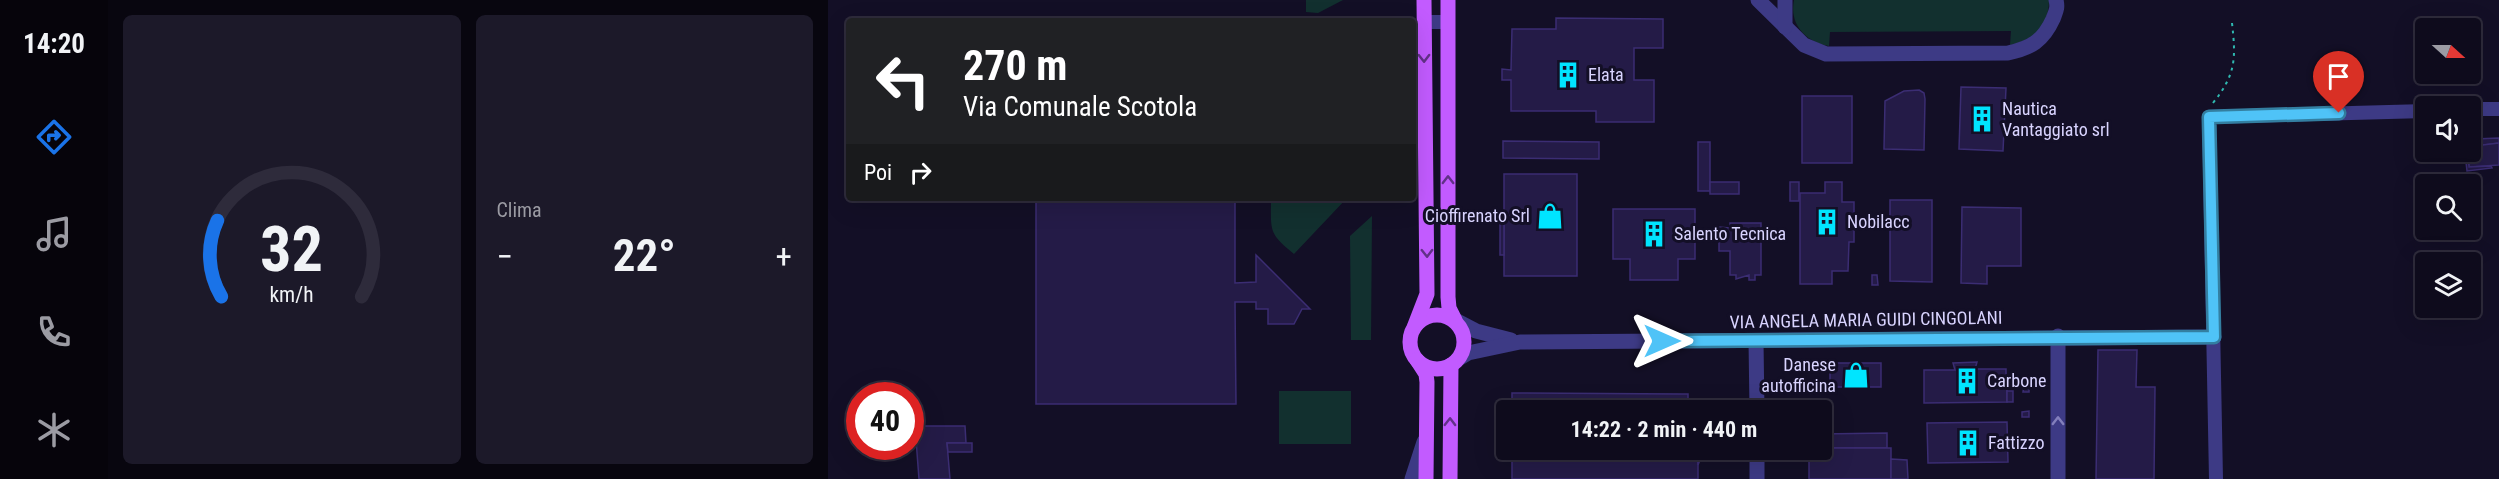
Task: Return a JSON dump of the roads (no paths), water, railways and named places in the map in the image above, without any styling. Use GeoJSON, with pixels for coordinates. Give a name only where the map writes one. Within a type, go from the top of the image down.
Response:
{"type":"FeatureCollection","features":[{"type":"Feature","properties":{"kind":"main road"},"geometry":{"type":"LineString","coordinates":[[1424,0],[1427,294],[1410,342],[1415,358],[1426,374],[1426,479]]}},
{"type":"Feature","properties":{"kind":"main road"},"geometry":{"type":"LineString","coordinates":[[1415,358],[1428,367],[1444,368],[1455,362],[1463,352],[1464,335],[1451,316],[1448,297],[1448,0]]}},
{"type":"Feature","properties":{"kind":"main road"},"geometry":{"type":"LineString","coordinates":[[1415,326],[1429,315],[1438,314],[1455,320]]}},
{"type":"Feature","properties":{"kind":"main road"},"geometry":{"type":"LineString","coordinates":[[1450,479],[1455,362]]}},
{"type":"Feature","properties":{"kind":"street"},"geometry":{"type":"LineString","coordinates":[[1758,0],[1804,45],[1826,54],[2008,53],[2029,48],[2046,35],[2058,7],[2056,0]]}},
{"type":"Feature","properties":{"kind":"street"},"geometry":{"type":"LineString","coordinates":[[1785,0],[1785,27]]}},
{"type":"Feature","properties":{"kind":"street"},"geometry":{"type":"LineString","coordinates":[[1424,22],[1448,22]]}},
{"type":"Feature","properties":{"kind":"street"},"geometry":{"type":"LineString","coordinates":[[2481,109],[2499,108]]}},
{"type":"Feature","properties":{"kind":"street"},"geometry":{"type":"LineString","coordinates":[[2216,479],[2209,117],[2415,111]]}},
{"type":"Feature","properties":{"kind":"street"},"geometry":{"type":"LineString","coordinates":[[1455,320],[1476,331],[1520,342]]}},
{"type":"Feature","properties":{"kind":"street"},"geometry":{"type":"LineString","coordinates":[[2058,336],[2058,479]]}},
{"type":"Feature","properties":{"kind":"street","name":"VIA ANGELA MARIA GUIDI CINGOLANI"},"geometry":{"type":"LineString","coordinates":[[1520,342],[2058,336],[2214,337]]}},
{"type":"Feature","properties":{"kind":"street"},"geometry":{"type":"LineString","coordinates":[[1756,341],[1757,400]]}},
{"type":"Feature","properties":{"kind":"street"},"geometry":{"type":"LineString","coordinates":[[1455,362],[1468,353],[1520,342]]}},
{"type":"Feature","properties":{"kind":"street"},"geometry":{"type":"LineString","coordinates":[[1412,479],[1427,430]]}},
{"type":"Feature","properties":{"kind":"street"},"geometry":{"type":"LineString","coordinates":[[1757,460],[1757,479]]}},
{"type":"Feature","properties":{"kind":"place","name":"Elata"},"geometry":{"type":"Point","coordinates":[1568,75]}},
{"type":"Feature","properties":{"kind":"place","name":"Nautica Vantaggiato srl"},"geometry":{"type":"Point","coordinates":[1982,119]}},
{"type":"Feature","properties":{"kind":"place","name":"Cioffirenato Srl"},"geometry":{"type":"Point","coordinates":[1550,216]}},
{"type":"Feature","properties":{"kind":"place","name":"Nobilacc"},"geometry":{"type":"Point","coordinates":[1827,222]}},
{"type":"Feature","properties":{"kind":"place","name":"Salento Tecnica"},"geometry":{"type":"Point","coordinates":[1654,234]}},
{"type":"Feature","properties":{"kind":"place","name":"Danese autofficina"},"geometry":{"type":"Point","coordinates":[1856,375]}},
{"type":"Feature","properties":{"kind":"place","name":"Carbone"},"geometry":{"type":"Point","coordinates":[1967,381]}},
{"type":"Feature","properties":{"kind":"place","name":"Fattizzo"},"geometry":{"type":"Point","coordinates":[1968,443]}}]}
